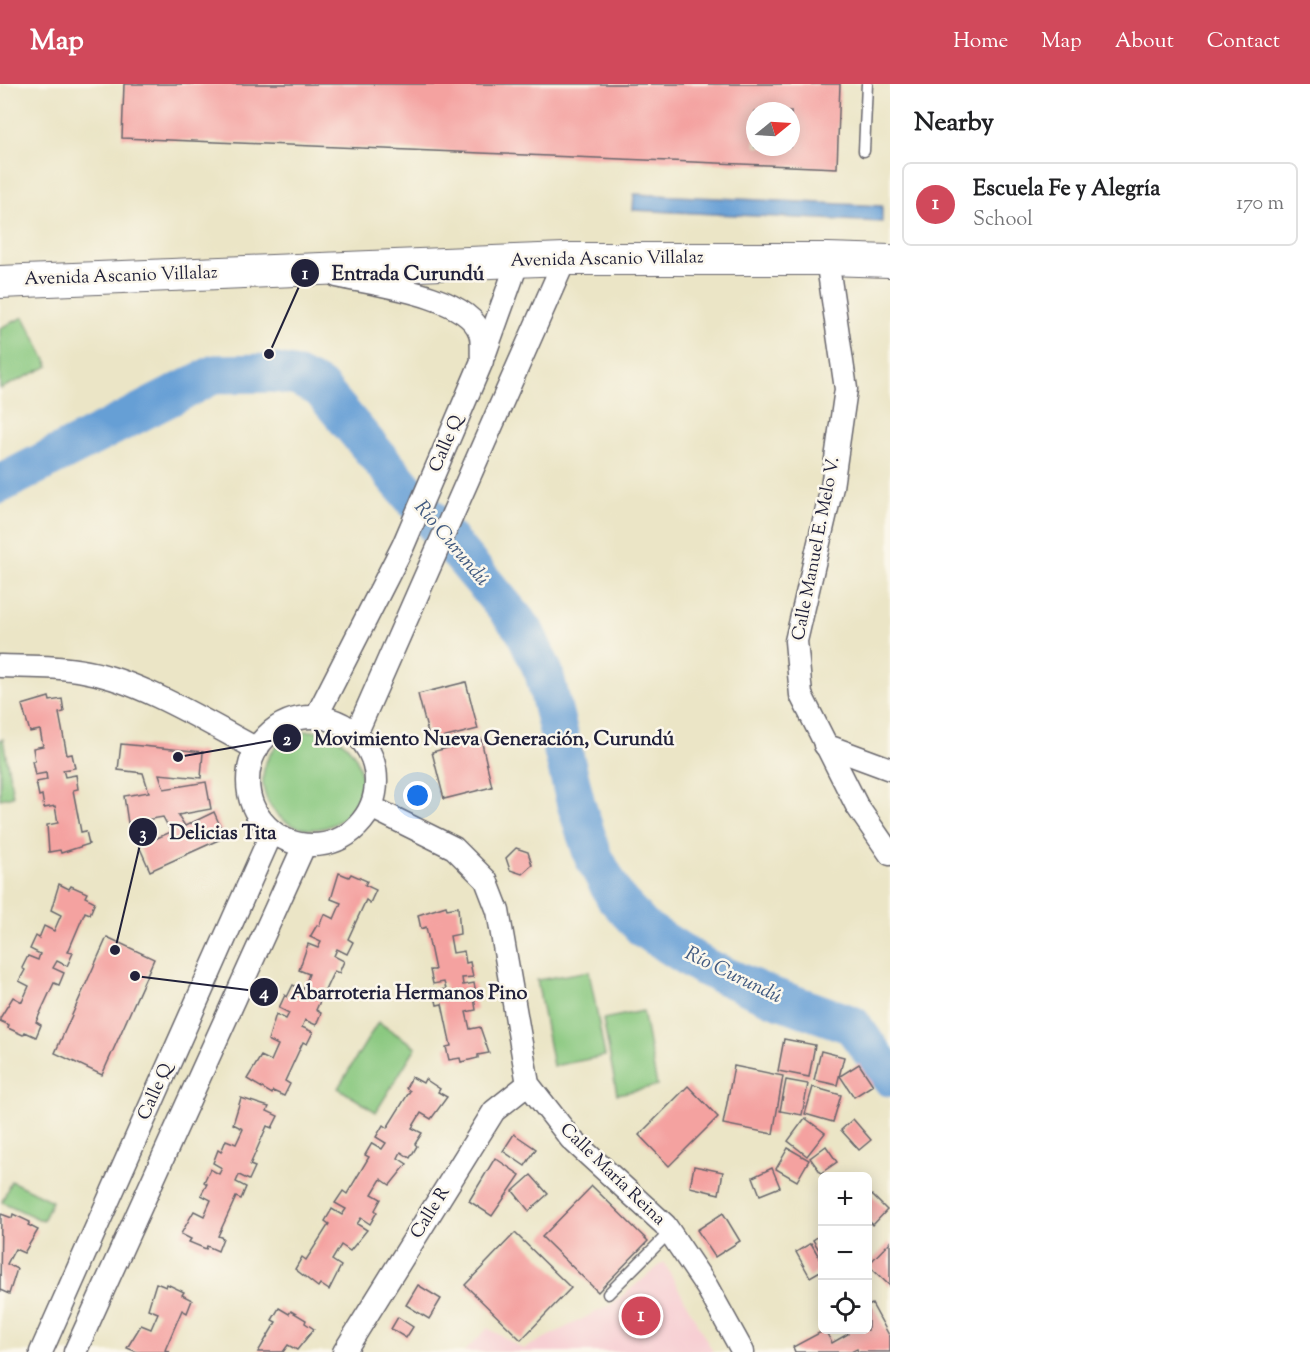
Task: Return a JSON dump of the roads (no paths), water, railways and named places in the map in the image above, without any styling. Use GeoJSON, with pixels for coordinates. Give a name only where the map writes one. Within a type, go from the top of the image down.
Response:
{"type":"FeatureCollection","features":[{"type":"Feature","properties":{"kind":"main road","name":"Avenida Ascanio Villalaz"},"geometry":{"type":"LineString","coordinates":[[0,282],[565,259],[827,258],[890,261]]}},
{"type":"Feature","properties":{"kind":"street","name":"Calle Manuel E. Melo V."},"geometry":{"type":"LineString","coordinates":[[827,258],[846,389],[832,487],[796,641],[801,694],[857,806],[890,854]]}},
{"type":"Feature","properties":{"kind":"street","name":"Calle Q"},"geometry":{"type":"LineString","coordinates":[[356,734],[565,259]]}},
{"type":"Feature","properties":{"kind":"street"},"geometry":{"type":"LineString","coordinates":[[482,361],[518,261]]}},
{"type":"Feature","properties":{"kind":"street","name":"Calle Q"},"geometry":{"type":"LineString","coordinates":[[312,270],[435,298],[468,315],[480,333],[482,361],[403,546],[316,717]]}},
{"type":"Feature","properties":{"kind":"street"},"geometry":{"type":"LineString","coordinates":[[0,666],[56,667],[90,672],[116,680],[176,707],[257,749]]}},
{"type":"Feature","properties":{"kind":"street"},"geometry":{"type":"LineString","coordinates":[[316,717],[337,723],[356,734],[368,750],[375,768],[376,788],[371,807],[363,822],[337,841],[304,846],[287,841],[272,832],[260,819],[251,802],[248,784],[250,766],[257,749],[276,728],[289,722],[316,717]]}},
{"type":"Feature","properties":{"kind":"street"},"geometry":{"type":"LineString","coordinates":[[825,745],[890,768]]}},
{"type":"Feature","properties":{"kind":"street","name":"Calle María Reina"},"geometry":{"type":"LineString","coordinates":[[371,807],[454,848],[486,880],[498,911],[528,1084],[570,1139],[670,1232],[706,1287],[742,1352]]}},
{"type":"Feature","properties":{"kind":"street","name":"Calle Q"},"geometry":{"type":"LineString","coordinates":[[40,1352],[272,832]]}},
{"type":"Feature","properties":{"kind":"street","name":"Calle Q"},"geometry":{"type":"LineString","coordinates":[[75,1352],[304,846]]}},
{"type":"Feature","properties":{"kind":"street","name":"Calle R"},"geometry":{"type":"LineString","coordinates":[[344,1352],[494,1110],[528,1084]]}},
{"type":"Feature","properties":{"kind":"lane"},"geometry":{"type":"LineString","coordinates":[[864,151],[867,84]]}},
{"type":"Feature","properties":{"kind":"lane"},"geometry":{"type":"LineString","coordinates":[[608,1294],[670,1232]]}},
{"type":"Feature","properties":{"kind":"water"},"geometry":{"type":"Polygon","coordinates":[[[634,194],[882,206],[882,222],[633,210],[634,194]]]}},
{"type":"Feature","properties":{"kind":"waterway","name":"Río Curundú"},"geometry":{"type":"LineString","coordinates":[[0,484],[215,374],[276,373],[297,377],[320,388],[524,630],[544,673],[576,804],[593,856],[615,897],[643,928],[704,967],[770,996],[852,1025],[890,1077]]}},
{"type":"Feature","properties":{"kind":"place","name":"Entrada Curundú"},"geometry":{"type":"Point","coordinates":[269,354]}},
{"type":"Feature","properties":{"kind":"place","name":"Movimiento Nueva Generación, Curundú"},"geometry":{"type":"Point","coordinates":[178,757]}},
{"type":"Feature","properties":{"kind":"place","name":"Delicias Tita"},"geometry":{"type":"Point","coordinates":[115,950]}},
{"type":"Feature","properties":{"kind":"place","name":"Abarroteria Hermanos Pino"},"geometry":{"type":"Point","coordinates":[135,976]}},
{"type":"Feature","properties":{"kind":"place","name":"Escuela Fe y Alegría"},"geometry":{"type":"Point","coordinates":[641,1316]}}]}
